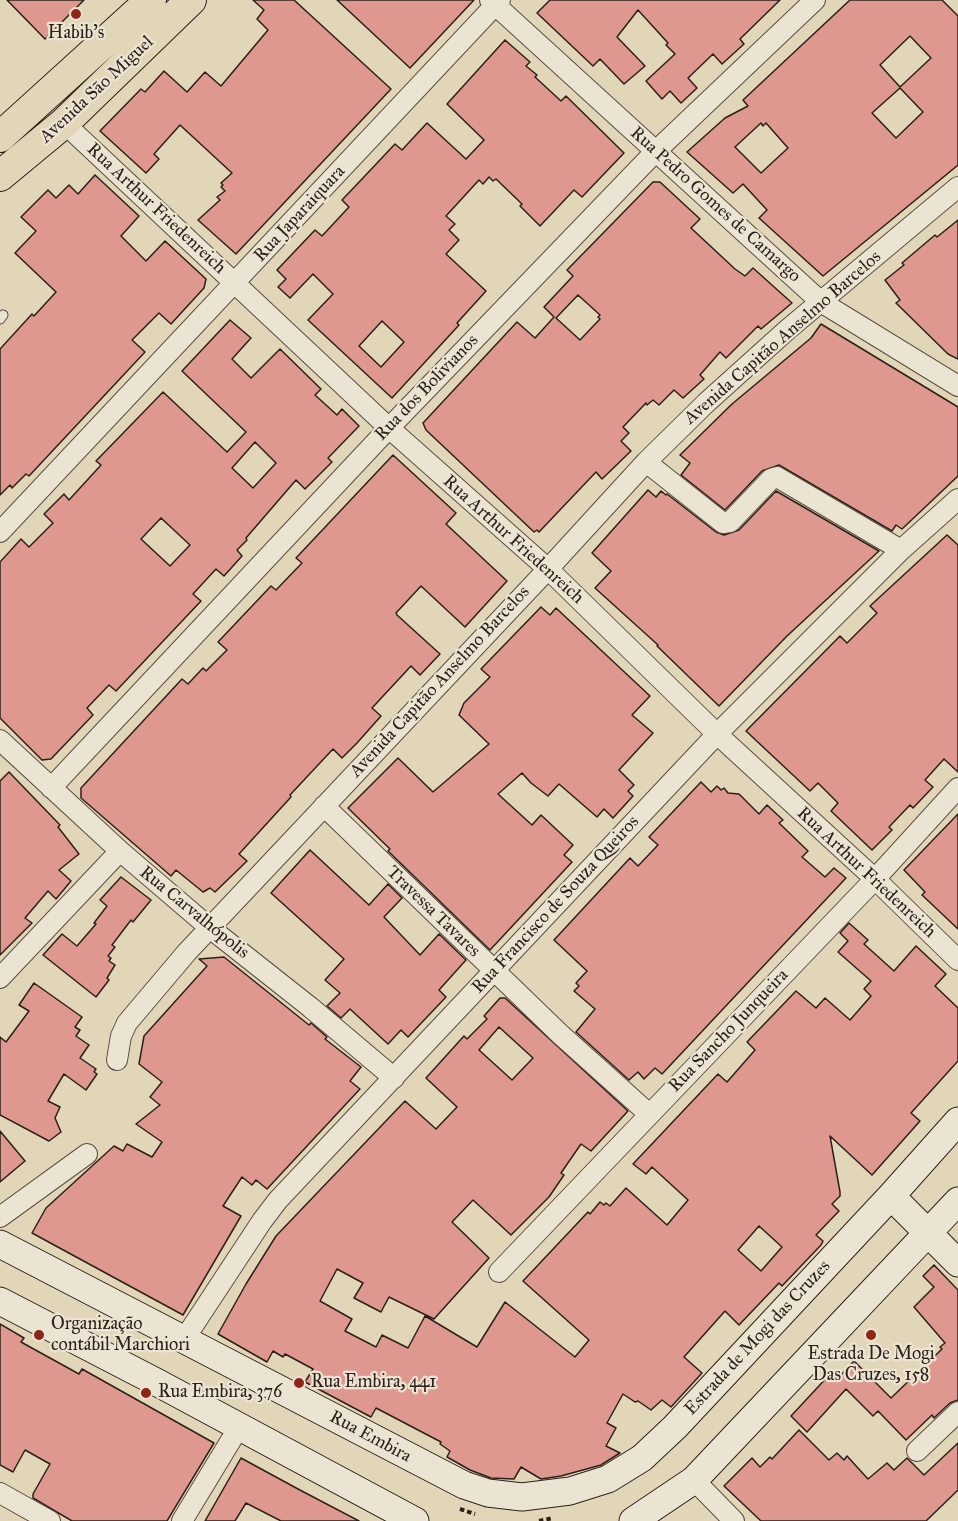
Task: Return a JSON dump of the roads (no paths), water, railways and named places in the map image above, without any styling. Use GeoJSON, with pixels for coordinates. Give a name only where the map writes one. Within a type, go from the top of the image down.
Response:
{"type":"FeatureCollection","features":[{"type":"Feature","properties":{"kind":"main road","name":"Avenida São Miguel"},"geometry":{"type":"LineString","coordinates":[[0,137],[153,7],[191,0]]}},
{"type":"Feature","properties":{"kind":"main road","name":"Avenida São Miguel"},"geometry":{"type":"LineString","coordinates":[[0,176],[64,123],[153,7]]}},
{"type":"Feature","properties":{"kind":"main road","name":"Estrada de Mogi das Cruzes"},"geometry":{"type":"LineString","coordinates":[[522,1497],[570,1491],[608,1479],[642,1458],[713,1387],[958,1121]]}},
{"type":"Feature","properties":{"kind":"main road"},"geometry":{"type":"LineString","coordinates":[[891,1196],[958,1263]]}},
{"type":"Feature","properties":{"kind":"main road"},"geometry":{"type":"LineString","coordinates":[[633,1521],[694,1480],[958,1201]]}},
{"type":"Feature","properties":{"kind":"main road","name":"Rua Embira"},"geometry":{"type":"LineString","coordinates":[[0,1244],[185,1338],[438,1473],[488,1493],[522,1497]]}},
{"type":"Feature","properties":{"kind":"main road"},"geometry":{"type":"LineString","coordinates":[[0,1301],[415,1521]]}},
{"type":"Feature","properties":{"kind":"street","name":"Rua dos Bolivianos"},"geometry":{"type":"LineString","coordinates":[[51,788],[389,428],[656,151],[815,0]]}},
{"type":"Feature","properties":{"kind":"street","name":"Rua Pedro Gomes de Camargo"},"geometry":{"type":"LineString","coordinates":[[496,2],[821,302],[958,386]]}},
{"type":"Feature","properties":{"kind":"street","name":"Rua Japaraiquara"},"geometry":{"type":"LineString","coordinates":[[0,532],[496,2]]}},
{"type":"Feature","properties":{"kind":"street","name":"Rua Arthur Friedenreich"},"geometry":{"type":"LineString","coordinates":[[64,123],[389,428],[548,569],[717,734],[875,879],[958,960]]}},
{"type":"Feature","properties":{"kind":"street","name":"Avenida Capitão Anselmo Barcelos"},"geometry":{"type":"LineString","coordinates":[[117,1059],[121,1036],[133,1013],[646,462],[706,403],[821,302],[958,187]]}},
{"type":"Feature","properties":{"kind":"street"},"geometry":{"type":"LineString","coordinates":[[646,462],[723,523],[730,522],[771,479],[777,477],[901,550]]}},
{"type":"Feature","properties":{"kind":"street","name":"Rua Francisco de Souza Queiros"},"geometry":{"type":"LineString","coordinates":[[185,1338],[278,1200],[717,734],[901,550],[958,499]]}},
{"type":"Feature","properties":{"kind":"street","name":"Rua Carvalhópolis"},"geometry":{"type":"LineString","coordinates":[[0,740],[120,851],[210,928],[310,1007],[394,1078]]}},
{"type":"Feature","properties":{"kind":"street","name":"Rua Sancho Junqueira"},"geometry":{"type":"LineString","coordinates":[[499,1272],[875,879],[958,788]]}},
{"type":"Feature","properties":{"kind":"street","name":"Travessa Tavares"},"geometry":{"type":"LineString","coordinates":[[324,806],[560,1034],[649,1114]]}},
{"type":"Feature","properties":{"kind":"street"},"geometry":{"type":"LineString","coordinates":[[0,978],[120,851]]}},
{"type":"Feature","properties":{"kind":"street"},"geometry":{"type":"LineString","coordinates":[[0,1217],[87,1154]]}},
{"type":"Feature","properties":{"kind":"street"},"geometry":{"type":"LineString","coordinates":[[917,1451],[958,1412]]}},
{"type":"Feature","properties":{"kind":"street"},"geometry":{"type":"LineString","coordinates":[[182,1521],[239,1427]]}},
{"type":"Feature","properties":{"kind":"street"},"geometry":{"type":"LineString","coordinates":[[694,1480],[734,1521]]}},
{"type":"Feature","properties":{"kind":"street"},"geometry":{"type":"LineString","coordinates":[[0,1493],[50,1521]]}},
{"type":"Feature","properties":{"kind":"place","name":"Habib's"},"geometry":{"type":"Point","coordinates":[76,14]}},
{"type":"Feature","properties":{"kind":"place","name":"Organização contábil Marchiori"},"geometry":{"type":"Point","coordinates":[39,1335]}},
{"type":"Feature","properties":{"kind":"place","name":"Estrada De Mogi Das Cruzes, 158"},"geometry":{"type":"Point","coordinates":[871,1335]}},
{"type":"Feature","properties":{"kind":"place","name":"Rua Embira, 441"},"geometry":{"type":"Point","coordinates":[299,1383]}},
{"type":"Feature","properties":{"kind":"place","name":"Rua Embira, 376"},"geometry":{"type":"Point","coordinates":[146,1393]}}]}
